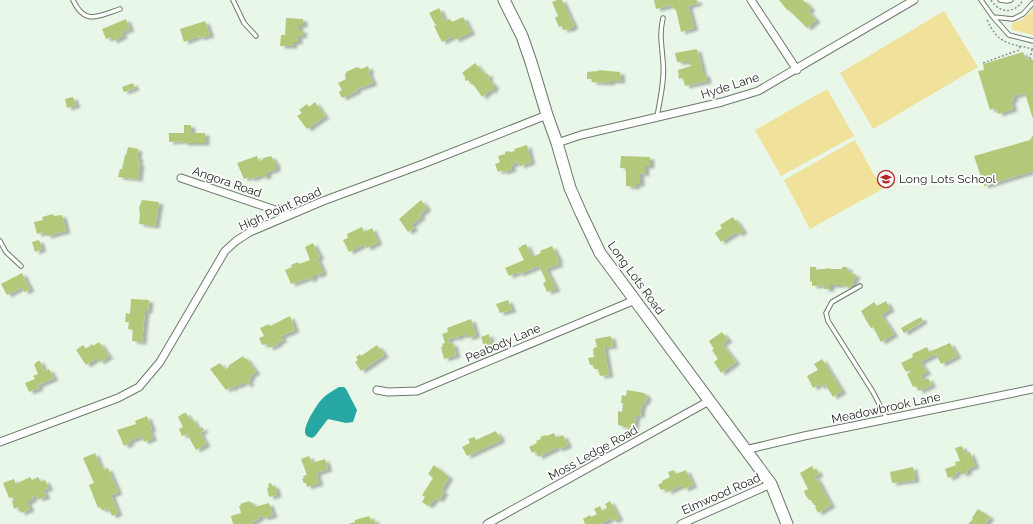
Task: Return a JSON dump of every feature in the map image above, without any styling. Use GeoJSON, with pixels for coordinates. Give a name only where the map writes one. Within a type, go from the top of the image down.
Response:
{"type":"FeatureCollection","features":[{"type":"Feature","properties":{"kind":"main road","name":"Long Lots Road"},"geometry":{"type":"LineString","coordinates":[[504,0],[522,36],[570,188],[600,252],[771,484],[787,524]]}},
{"type":"Feature","properties":{"kind":"street"},"geometry":{"type":"LineString","coordinates":[[751,0],[797,70]]}},
{"type":"Feature","properties":{"kind":"street","name":"Hyde Lane"},"geometry":{"type":"LineString","coordinates":[[557,143],[581,135],[722,102],[758,91],[797,70],[914,0]]}},
{"type":"Feature","properties":{"kind":"street","name":"High Point Road"},"geometry":{"type":"LineString","coordinates":[[0,442],[118,398],[139,387],[160,362],[225,251],[236,241],[250,232],[323,201],[423,164],[547,115]]}},
{"type":"Feature","properties":{"kind":"street","name":"Angora Road"},"geometry":{"type":"LineString","coordinates":[[181,178],[290,215]]}},
{"type":"Feature","properties":{"kind":"street","name":"Peabody Lane"},"geometry":{"type":"LineString","coordinates":[[377,390],[388,392],[417,390],[635,300]]}},
{"type":"Feature","properties":{"kind":"street","name":"Meadowbrook Lane"},"geometry":{"type":"LineString","coordinates":[[745,450],[804,436],[1033,389]]}},
{"type":"Feature","properties":{"kind":"street","name":"Moss Ledge Road"},"geometry":{"type":"LineString","coordinates":[[487,524],[710,401]]}},
{"type":"Feature","properties":{"kind":"street","name":"Elmwood Road"},"geometry":{"type":"LineString","coordinates":[[681,524],[771,484]]}},
{"type":"Feature","properties":{"kind":"lane"},"geometry":{"type":"LineString","coordinates":[[73,0],[78,10],[86,16],[94,18],[120,9]]}},
{"type":"Feature","properties":{"kind":"lane"},"geometry":{"type":"LineString","coordinates":[[233,0],[244,23],[256,36]]}},
{"type":"Feature","properties":{"kind":"lane"},"geometry":{"type":"LineString","coordinates":[[981,0],[993,17],[1010,35],[1033,40]]}},
{"type":"Feature","properties":{"kind":"lane"},"geometry":{"type":"LineString","coordinates":[[1000,0],[1011,0]]}},
{"type":"Feature","properties":{"kind":"lane"},"geometry":{"type":"LineString","coordinates":[[993,17],[1013,19],[1023,14],[1033,3]]}},
{"type":"Feature","properties":{"kind":"lane"},"geometry":{"type":"LineString","coordinates":[[656,118],[661,96],[664,63],[660,39],[663,18]]}},
{"type":"Feature","properties":{"kind":"lane"},"geometry":{"type":"LineString","coordinates":[[0,241],[6,252],[21,266]]}},
{"type":"Feature","properties":{"kind":"lane"},"geometry":{"type":"LineString","coordinates":[[860,286],[832,302],[826,313],[828,321],[873,392],[887,419]]}},
{"type":"Feature","properties":{"kind":"path"},"geometry":{"type":"LineString","coordinates":[[983,62],[1019,50],[1020,46]]}},
{"type":"Feature","properties":{"kind":"path"},"geometry":{"type":"LineString","coordinates":[[1030,59],[1032,49]]}},
{"type":"Feature","properties":{"kind":"shaded area"},"geometry":{"type":"Polygon","coordinates":[[[1033,9],[1033,35],[1013,30],[1011,28],[1013,23],[1023,19],[1033,9]]]}},
{"type":"Feature","properties":{"kind":"shaded area"},"geometry":{"type":"Polygon","coordinates":[[[944,11],[978,67],[873,129],[840,73],[944,11]]]}},
{"type":"Feature","properties":{"kind":"shaded area"},"geometry":{"type":"Polygon","coordinates":[[[827,89],[854,136],[781,176],[755,130],[827,89]]]}},
{"type":"Feature","properties":{"kind":"shaded area"},"geometry":{"type":"Polygon","coordinates":[[[855,140],[882,189],[810,229],[784,180],[855,140]]]}},
{"type":"Feature","properties":{"kind":"water"},"geometry":{"type":"Polygon","coordinates":[[[339,387],[344,387],[346,389],[357,410],[353,422],[346,423],[328,419],[315,436],[312,438],[307,436],[305,433],[306,428],[315,409],[325,397],[339,387]]]}},
{"type":"Feature","properties":{"kind":"building"},"geometry":{"type":"Polygon","coordinates":[[[562,0],[574,26],[568,30],[563,30],[562,26],[559,27],[555,18],[558,16],[552,2],[562,0]]]}},
{"type":"Feature","properties":{"kind":"building"},"geometry":{"type":"Polygon","coordinates":[[[654,0],[697,0],[698,3],[688,6],[694,28],[681,32],[676,10],[672,5],[656,9],[654,0]]]}},
{"type":"Feature","properties":{"kind":"building"},"geometry":{"type":"Polygon","coordinates":[[[779,0],[803,0],[811,8],[808,11],[816,20],[807,28],[789,10],[788,11],[779,0]]]}},
{"type":"Feature","properties":{"kind":"building"},"geometry":{"type":"Polygon","coordinates":[[[439,8],[445,21],[450,19],[452,22],[463,17],[471,32],[455,40],[453,36],[442,42],[434,26],[437,25],[429,13],[439,8]]]}},
{"type":"Feature","properties":{"kind":"building"},"geometry":{"type":"Polygon","coordinates":[[[286,18],[303,19],[303,25],[299,25],[299,30],[303,30],[302,36],[298,36],[298,42],[293,42],[293,46],[280,46],[281,35],[285,35],[286,18]]]}},
{"type":"Feature","properties":{"kind":"building"},"geometry":{"type":"Polygon","coordinates":[[[126,19],[130,29],[122,32],[123,36],[113,41],[111,37],[106,39],[102,29],[126,19]]]}},
{"type":"Feature","properties":{"kind":"building"},"geometry":{"type":"Polygon","coordinates":[[[205,21],[210,35],[200,38],[199,36],[184,42],[180,29],[205,21]]]}},
{"type":"Feature","properties":{"kind":"building"},"geometry":{"type":"Polygon","coordinates":[[[697,49],[703,74],[706,74],[707,81],[685,86],[683,78],[679,79],[678,70],[691,66],[690,62],[677,62],[675,53],[697,49]]]}},
{"type":"Feature","properties":{"kind":"building"},"geometry":{"type":"Polygon","coordinates":[[[1023,52],[1026,60],[1033,60],[1033,119],[1025,93],[1013,96],[1014,99],[1011,100],[1013,109],[998,114],[996,108],[990,110],[978,71],[984,70],[983,64],[1023,52]]]}},
{"type":"Feature","properties":{"kind":"building"},"geometry":{"type":"Polygon","coordinates":[[[475,63],[484,74],[488,74],[488,79],[495,86],[493,91],[490,90],[482,97],[473,84],[472,85],[468,80],[465,81],[465,77],[462,73],[475,63]]]}},
{"type":"Feature","properties":{"kind":"building"},"geometry":{"type":"Polygon","coordinates":[[[368,66],[370,71],[368,72],[373,83],[356,89],[357,91],[342,98],[339,92],[342,90],[338,83],[346,79],[346,72],[357,67],[361,69],[368,66]]]}},
{"type":"Feature","properties":{"kind":"building"},"geometry":{"type":"Polygon","coordinates":[[[598,70],[620,72],[621,80],[610,81],[610,83],[592,82],[592,79],[587,79],[587,72],[598,70]]]}},
{"type":"Feature","properties":{"kind":"building"},"geometry":{"type":"Polygon","coordinates":[[[133,83],[135,88],[124,92],[122,87],[133,83]]]}},
{"type":"Feature","properties":{"kind":"building"},"geometry":{"type":"Polygon","coordinates":[[[73,97],[76,105],[67,108],[65,99],[73,97]]]}},
{"type":"Feature","properties":{"kind":"building"},"geometry":{"type":"Polygon","coordinates":[[[315,102],[325,116],[307,129],[297,116],[302,113],[299,110],[307,104],[309,107],[315,102]]]}},
{"type":"Feature","properties":{"kind":"building"},"geometry":{"type":"Polygon","coordinates":[[[184,125],[191,125],[191,133],[205,133],[205,143],[183,143],[183,141],[169,142],[169,133],[184,133],[184,125]]]}},
{"type":"Feature","properties":{"kind":"building"},"geometry":{"type":"Polygon","coordinates":[[[1033,135],[1033,171],[984,186],[974,156],[1030,140],[1033,135]]]}},
{"type":"Feature","properties":{"kind":"building"},"geometry":{"type":"Polygon","coordinates":[[[527,145],[531,162],[520,166],[519,162],[511,165],[512,169],[498,172],[495,164],[500,162],[498,156],[505,154],[505,152],[515,151],[514,149],[527,145]]]}},
{"type":"Feature","properties":{"kind":"building"},"geometry":{"type":"Polygon","coordinates":[[[128,147],[138,149],[137,157],[139,157],[138,163],[140,163],[138,179],[118,177],[120,169],[122,169],[128,147]]]}},
{"type":"Feature","properties":{"kind":"building"},"geometry":{"type":"Polygon","coordinates":[[[257,156],[259,161],[263,160],[263,158],[271,156],[276,164],[276,169],[267,172],[267,176],[263,177],[261,175],[251,179],[250,177],[244,179],[237,163],[257,156]]]}},
{"type":"Feature","properties":{"kind":"building"},"geometry":{"type":"Polygon","coordinates":[[[621,156],[650,157],[650,166],[645,166],[645,174],[640,173],[640,184],[636,184],[635,187],[626,186],[626,168],[620,168],[621,156]]]}},
{"type":"Feature","properties":{"kind":"building"},"geometry":{"type":"Polygon","coordinates":[[[142,200],[159,202],[155,226],[139,224],[139,208],[142,200]]]}},
{"type":"Feature","properties":{"kind":"building"},"geometry":{"type":"Polygon","coordinates":[[[421,200],[427,208],[420,214],[421,217],[411,225],[414,228],[408,232],[399,219],[421,200]]]}},
{"type":"Feature","properties":{"kind":"building"},"geometry":{"type":"Polygon","coordinates":[[[53,214],[54,216],[62,215],[66,231],[47,236],[44,232],[37,234],[34,222],[43,220],[42,217],[53,214]]]}},
{"type":"Feature","properties":{"kind":"building"},"geometry":{"type":"Polygon","coordinates":[[[733,217],[743,231],[739,234],[736,232],[721,242],[715,233],[722,228],[720,225],[733,217]]]}},
{"type":"Feature","properties":{"kind":"building"},"geometry":{"type":"Polygon","coordinates":[[[362,227],[364,232],[372,228],[378,242],[367,248],[364,244],[349,252],[343,240],[348,238],[347,234],[362,227]]]}},
{"type":"Feature","properties":{"kind":"building"},"geometry":{"type":"Polygon","coordinates":[[[39,240],[42,249],[35,252],[32,242],[39,240]]]}},
{"type":"Feature","properties":{"kind":"building"},"geometry":{"type":"Polygon","coordinates":[[[313,243],[320,257],[317,258],[323,272],[317,276],[317,274],[313,276],[310,280],[308,278],[291,284],[285,270],[298,262],[299,264],[310,260],[305,247],[313,243]]]}},
{"type":"Feature","properties":{"kind":"building"},"geometry":{"type":"Polygon","coordinates":[[[526,244],[532,257],[541,253],[540,251],[552,246],[559,260],[557,260],[559,264],[546,269],[556,289],[547,292],[543,283],[546,281],[539,266],[519,274],[518,272],[509,276],[505,268],[524,260],[518,248],[526,244]]]}},
{"type":"Feature","properties":{"kind":"building"},"geometry":{"type":"Polygon","coordinates":[[[810,267],[816,267],[816,270],[830,268],[842,269],[842,267],[846,267],[849,269],[847,271],[856,275],[850,288],[841,284],[830,285],[830,289],[824,289],[824,285],[812,286],[812,281],[810,282],[810,267]]]}},
{"type":"Feature","properties":{"kind":"building"},"geometry":{"type":"Polygon","coordinates":[[[22,273],[30,289],[24,292],[22,287],[7,295],[1,284],[22,273]]]}},
{"type":"Feature","properties":{"kind":"building"},"geometry":{"type":"Polygon","coordinates":[[[131,299],[149,300],[148,311],[145,311],[142,342],[132,341],[133,330],[128,329],[129,322],[125,322],[126,313],[130,314],[131,299]]]}},
{"type":"Feature","properties":{"kind":"building"},"geometry":{"type":"Polygon","coordinates":[[[508,300],[512,310],[500,313],[496,304],[508,300]]]}},
{"type":"Feature","properties":{"kind":"building"},"geometry":{"type":"Polygon","coordinates":[[[886,301],[890,309],[881,315],[894,334],[881,342],[873,327],[871,328],[861,311],[874,302],[877,306],[886,301]]]}},
{"type":"Feature","properties":{"kind":"building"},"geometry":{"type":"Polygon","coordinates":[[[290,316],[295,330],[281,336],[283,340],[278,342],[278,344],[269,348],[267,343],[262,345],[259,338],[264,336],[260,328],[269,324],[270,326],[290,316]]]}},
{"type":"Feature","properties":{"kind":"building"},"geometry":{"type":"Polygon","coordinates":[[[921,317],[923,321],[904,333],[901,328],[921,317]]]}},
{"type":"Feature","properties":{"kind":"building"},"geometry":{"type":"Polygon","coordinates":[[[471,319],[476,335],[468,338],[467,334],[448,339],[450,344],[453,343],[456,355],[444,359],[441,347],[443,346],[442,344],[445,343],[442,334],[448,332],[447,328],[471,319]]]}},
{"type":"Feature","properties":{"kind":"building"},"geometry":{"type":"Polygon","coordinates":[[[722,332],[728,340],[722,344],[736,362],[721,373],[714,362],[718,359],[712,350],[714,349],[709,341],[722,332]]]}},
{"type":"Feature","properties":{"kind":"building"},"geometry":{"type":"Polygon","coordinates":[[[489,334],[491,344],[484,347],[481,337],[489,334]]]}},
{"type":"Feature","properties":{"kind":"building"},"geometry":{"type":"Polygon","coordinates":[[[611,336],[613,346],[604,347],[609,375],[600,376],[598,369],[594,369],[593,365],[590,365],[588,358],[594,357],[593,349],[597,347],[595,339],[611,336]]]}},
{"type":"Feature","properties":{"kind":"building"},"geometry":{"type":"Polygon","coordinates":[[[99,342],[109,356],[100,362],[97,358],[86,365],[76,350],[83,345],[86,349],[92,344],[93,346],[99,342]]]}},
{"type":"Feature","properties":{"kind":"building"},"geometry":{"type":"Polygon","coordinates":[[[950,343],[957,356],[941,364],[936,354],[920,362],[927,372],[921,375],[923,381],[928,378],[932,385],[919,391],[916,386],[913,387],[907,374],[911,372],[910,370],[906,372],[901,363],[913,357],[912,355],[914,353],[927,347],[929,352],[950,343]]]}},
{"type":"Feature","properties":{"kind":"building"},"geometry":{"type":"Polygon","coordinates":[[[377,345],[384,355],[361,371],[355,362],[358,360],[356,357],[360,354],[361,356],[377,345]]]}},
{"type":"Feature","properties":{"kind":"building"},"geometry":{"type":"Polygon","coordinates":[[[243,356],[256,372],[250,376],[251,378],[248,380],[250,383],[247,385],[245,382],[237,386],[236,385],[231,389],[230,387],[226,390],[210,369],[220,363],[226,370],[229,367],[228,366],[243,356]]]}},
{"type":"Feature","properties":{"kind":"building"},"geometry":{"type":"Polygon","coordinates":[[[822,359],[842,391],[833,397],[825,384],[821,387],[819,384],[813,388],[807,376],[818,370],[814,364],[822,359]]]}},
{"type":"Feature","properties":{"kind":"building"},"geometry":{"type":"Polygon","coordinates":[[[40,361],[44,371],[49,369],[54,378],[38,385],[39,388],[29,392],[25,383],[35,379],[33,376],[38,374],[34,364],[40,361]]]}},
{"type":"Feature","properties":{"kind":"building"},"geometry":{"type":"Polygon","coordinates":[[[627,390],[644,393],[647,396],[646,401],[642,404],[640,416],[636,415],[633,429],[618,425],[618,411],[622,412],[622,395],[626,396],[627,390]]]}},
{"type":"Feature","properties":{"kind":"building"},"geometry":{"type":"Polygon","coordinates":[[[186,413],[190,420],[192,418],[198,429],[202,427],[204,430],[200,433],[206,444],[196,450],[187,434],[182,436],[179,429],[183,427],[178,417],[186,413]]]}},
{"type":"Feature","properties":{"kind":"building"},"geometry":{"type":"Polygon","coordinates":[[[147,416],[152,429],[149,430],[153,438],[144,442],[141,436],[129,441],[130,443],[124,446],[117,430],[136,424],[135,421],[147,416]]]}},
{"type":"Feature","properties":{"kind":"building"},"geometry":{"type":"Polygon","coordinates":[[[496,431],[498,435],[501,434],[499,436],[501,440],[467,456],[462,447],[470,443],[468,439],[474,437],[476,440],[496,431]]]}},
{"type":"Feature","properties":{"kind":"building"},"geometry":{"type":"Polygon","coordinates":[[[554,433],[556,438],[563,435],[568,445],[559,449],[558,447],[538,457],[536,451],[532,453],[529,447],[537,443],[536,441],[541,439],[540,437],[554,433]]]}},
{"type":"Feature","properties":{"kind":"building"},"geometry":{"type":"Polygon","coordinates":[[[962,446],[965,454],[970,452],[975,466],[967,469],[968,472],[962,474],[961,471],[948,478],[945,469],[956,465],[955,462],[960,461],[955,448],[962,446]]]}},
{"type":"Feature","properties":{"kind":"building"},"geometry":{"type":"Polygon","coordinates":[[[95,453],[103,470],[108,468],[118,492],[111,495],[118,513],[112,516],[108,508],[102,510],[100,507],[98,508],[89,485],[94,483],[83,458],[95,453]]]}},
{"type":"Feature","properties":{"kind":"building"},"geometry":{"type":"Polygon","coordinates":[[[309,456],[312,463],[325,459],[328,469],[316,473],[319,483],[307,487],[306,483],[304,483],[302,479],[304,478],[303,476],[307,475],[301,459],[309,456]]]}},
{"type":"Feature","properties":{"kind":"building"},"geometry":{"type":"Polygon","coordinates":[[[434,465],[449,477],[441,490],[444,492],[439,500],[436,498],[428,506],[422,502],[425,497],[422,495],[433,478],[428,474],[434,465]]]}},
{"type":"Feature","properties":{"kind":"building"},"geometry":{"type":"Polygon","coordinates":[[[812,466],[819,474],[814,477],[817,479],[831,505],[818,513],[815,507],[816,506],[805,494],[804,491],[808,489],[800,473],[812,466]]]}},
{"type":"Feature","properties":{"kind":"building"},"geometry":{"type":"Polygon","coordinates":[[[913,467],[915,480],[892,483],[890,472],[913,467]]]}},
{"type":"Feature","properties":{"kind":"building"},"geometry":{"type":"Polygon","coordinates":[[[674,470],[676,474],[686,470],[693,485],[684,489],[682,485],[667,492],[666,488],[661,490],[658,485],[670,477],[668,472],[674,470]]]}},
{"type":"Feature","properties":{"kind":"building"},"geometry":{"type":"Polygon","coordinates":[[[30,477],[32,480],[38,477],[41,482],[45,480],[49,488],[43,490],[46,496],[38,499],[37,496],[32,497],[33,499],[27,502],[30,509],[21,513],[18,507],[14,509],[12,501],[14,500],[13,497],[9,498],[3,483],[14,479],[16,484],[30,477]]]}},
{"type":"Feature","properties":{"kind":"building"},"geometry":{"type":"Polygon","coordinates":[[[271,483],[272,486],[275,486],[277,495],[269,497],[267,488],[269,487],[268,484],[271,483]]]}},
{"type":"Feature","properties":{"kind":"building"},"geometry":{"type":"Polygon","coordinates":[[[250,501],[250,503],[252,502],[253,505],[255,505],[255,507],[269,503],[273,515],[264,518],[263,516],[258,517],[259,519],[253,521],[254,524],[233,524],[231,516],[241,513],[239,506],[241,506],[240,504],[250,501]]]}},
{"type":"Feature","properties":{"kind":"building"},"geometry":{"type":"Polygon","coordinates":[[[610,501],[619,518],[613,521],[611,518],[601,524],[585,524],[583,519],[590,515],[591,517],[597,514],[594,509],[600,506],[602,511],[607,508],[605,504],[610,501]]]}},
{"type":"Feature","properties":{"kind":"building"},"geometry":{"type":"Polygon","coordinates":[[[978,509],[990,517],[985,524],[968,524],[973,519],[972,518],[978,509]]]}},
{"type":"Feature","properties":{"kind":"building"},"geometry":{"type":"Polygon","coordinates":[[[369,516],[371,520],[374,519],[376,524],[348,524],[355,522],[355,520],[369,516]]]}},
{"type":"Feature","properties":{"kind":"place","name":"Long Lots School"},"geometry":{"type":"Point","coordinates":[886,179]}}]}
